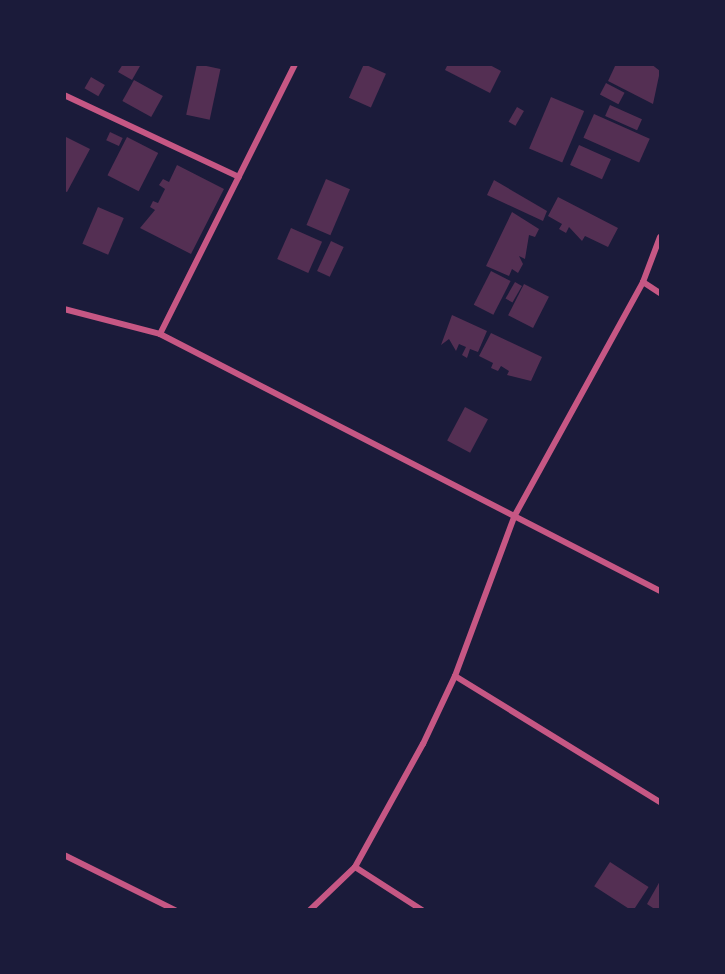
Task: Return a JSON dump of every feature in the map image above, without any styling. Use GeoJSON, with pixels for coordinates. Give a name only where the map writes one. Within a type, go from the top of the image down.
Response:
{"type":"FeatureCollection","features":[{"type":"Feature","properties":{"kind":"street"},"geometry":{"type":"LineString","coordinates":[[160,334],[295,64]]}},
{"type":"Feature","properties":{"kind":"street"},"geometry":{"type":"LineString","coordinates":[[64,95],[239,177]]}},
{"type":"Feature","properties":{"kind":"street"},"geometry":{"type":"LineString","coordinates":[[310,909],[355,867],[455,675],[514,514],[643,282],[660,237]]}},
{"type":"Feature","properties":{"kind":"street"},"geometry":{"type":"LineString","coordinates":[[643,282],[660,293]]}},
{"type":"Feature","properties":{"kind":"street"},"geometry":{"type":"LineString","coordinates":[[64,309],[160,334],[660,591]]}},
{"type":"Feature","properties":{"kind":"street"},"geometry":{"type":"LineString","coordinates":[[455,675],[660,802]]}},
{"type":"Feature","properties":{"kind":"street"},"geometry":{"type":"LineString","coordinates":[[64,855],[175,909]]}},
{"type":"Feature","properties":{"kind":"street"},"geometry":{"type":"LineString","coordinates":[[355,867],[422,909]]}},
{"type":"Feature","properties":{"kind":"building"},"geometry":{"type":"Polygon","coordinates":[[[123,64],[140,66],[132,80],[118,72],[123,64]]]}},
{"type":"Feature","properties":{"kind":"building"},"geometry":{"type":"Polygon","coordinates":[[[197,64],[220,69],[210,120],[186,115],[197,64]]]}},
{"type":"Feature","properties":{"kind":"building"},"geometry":{"type":"Polygon","coordinates":[[[364,64],[386,74],[371,108],[349,98],[364,64]]]}},
{"type":"Feature","properties":{"kind":"building"},"geometry":{"type":"Polygon","coordinates":[[[448,64],[488,64],[501,71],[490,93],[445,70],[448,64]]]}},
{"type":"Feature","properties":{"kind":"building"},"geometry":{"type":"Polygon","coordinates":[[[616,64],[651,64],[660,71],[653,104],[608,81],[616,64]]]}},
{"type":"Feature","properties":{"kind":"building"},"geometry":{"type":"Polygon","coordinates":[[[91,77],[105,85],[98,96],[84,88],[91,77]]]}},
{"type":"Feature","properties":{"kind":"building"},"geometry":{"type":"Polygon","coordinates":[[[134,80],[163,96],[151,117],[122,101],[134,80]]]}},
{"type":"Feature","properties":{"kind":"building"},"geometry":{"type":"Polygon","coordinates":[[[606,83],[625,93],[618,104],[600,94],[606,83]]]}},
{"type":"Feature","properties":{"kind":"building"},"geometry":{"type":"Polygon","coordinates":[[[551,97],[584,111],[562,163],[529,149],[551,97]]]}},
{"type":"Feature","properties":{"kind":"building"},"geometry":{"type":"Polygon","coordinates":[[[610,105],[642,119],[637,130],[605,116],[610,105]]]}},
{"type":"Feature","properties":{"kind":"building"},"geometry":{"type":"Polygon","coordinates":[[[517,107],[524,111],[515,126],[508,122],[517,107]]]}},
{"type":"Feature","properties":{"kind":"building"},"geometry":{"type":"Polygon","coordinates":[[[594,114],[650,139],[639,163],[583,138],[594,114]]]}},
{"type":"Feature","properties":{"kind":"building"},"geometry":{"type":"Polygon","coordinates":[[[110,132],[123,138],[119,146],[106,140],[110,132]]]}},
{"type":"Feature","properties":{"kind":"building"},"geometry":{"type":"Polygon","coordinates":[[[64,136],[90,149],[67,192],[64,191],[64,136]]]}},
{"type":"Feature","properties":{"kind":"building"},"geometry":{"type":"Polygon","coordinates":[[[127,137],[158,153],[139,191],[107,175],[127,137]]]}},
{"type":"Feature","properties":{"kind":"building"},"geometry":{"type":"Polygon","coordinates":[[[579,145],[611,159],[602,179],[570,165],[579,145]]]}},
{"type":"Feature","properties":{"kind":"building"},"geometry":{"type":"Polygon","coordinates":[[[177,165],[224,189],[191,254],[140,228],[155,210],[150,207],[153,201],[158,203],[165,189],[159,185],[163,179],[169,182],[177,165]]]}},
{"type":"Feature","properties":{"kind":"building"},"geometry":{"type":"Polygon","coordinates":[[[326,179],[350,189],[330,235],[306,225],[326,179]]]}},
{"type":"Feature","properties":{"kind":"building"},"geometry":{"type":"Polygon","coordinates":[[[494,180],[547,211],[543,221],[487,195],[494,180]]]}},
{"type":"Feature","properties":{"kind":"building"},"geometry":{"type":"Polygon","coordinates":[[[558,197],[618,228],[608,247],[585,236],[582,241],[569,227],[566,233],[559,229],[562,224],[548,216],[558,197]]]}},
{"type":"Feature","properties":{"kind":"building"},"geometry":{"type":"Polygon","coordinates":[[[98,207],[124,218],[108,255],[82,244],[98,207]]]}},
{"type":"Feature","properties":{"kind":"building"},"geometry":{"type":"Polygon","coordinates":[[[512,212],[539,229],[535,237],[529,235],[525,259],[519,256],[523,264],[518,273],[512,269],[509,276],[486,266],[512,212]]]}},
{"type":"Feature","properties":{"kind":"building"},"geometry":{"type":"Polygon","coordinates":[[[291,228],[322,242],[308,273],[277,259],[291,228]]]}},
{"type":"Feature","properties":{"kind":"building"},"geometry":{"type":"Polygon","coordinates":[[[331,241],[344,247],[330,277],[317,271],[331,241]]]}},
{"type":"Feature","properties":{"kind":"building"},"geometry":{"type":"Polygon","coordinates":[[[491,271],[511,281],[493,315],[474,305],[491,271]]]}},
{"type":"Feature","properties":{"kind":"building"},"geometry":{"type":"Polygon","coordinates":[[[515,282],[522,286],[512,302],[506,298],[515,282]]]}},
{"type":"Feature","properties":{"kind":"building"},"geometry":{"type":"Polygon","coordinates":[[[524,284],[549,297],[533,328],[508,315],[524,284]]]}},
{"type":"Feature","properties":{"kind":"building"},"geometry":{"type":"Polygon","coordinates":[[[452,315],[487,331],[478,352],[470,349],[467,358],[462,355],[466,347],[459,344],[456,351],[449,339],[441,345],[452,315]]]}},
{"type":"Feature","properties":{"kind":"building"},"geometry":{"type":"Polygon","coordinates":[[[491,333],[542,357],[531,381],[507,375],[509,371],[501,366],[498,371],[491,368],[493,363],[479,356],[491,333]]]}},
{"type":"Feature","properties":{"kind":"building"},"geometry":{"type":"Polygon","coordinates":[[[465,407],[488,419],[470,453],[447,441],[465,407]]]}},
{"type":"Feature","properties":{"kind":"building"},"geometry":{"type":"Polygon","coordinates":[[[610,862],[649,887],[634,910],[631,910],[594,886],[610,862]]]}},
{"type":"Feature","properties":{"kind":"building"},"geometry":{"type":"Polygon","coordinates":[[[660,881],[660,910],[656,910],[647,904],[660,881]]]}}]}
